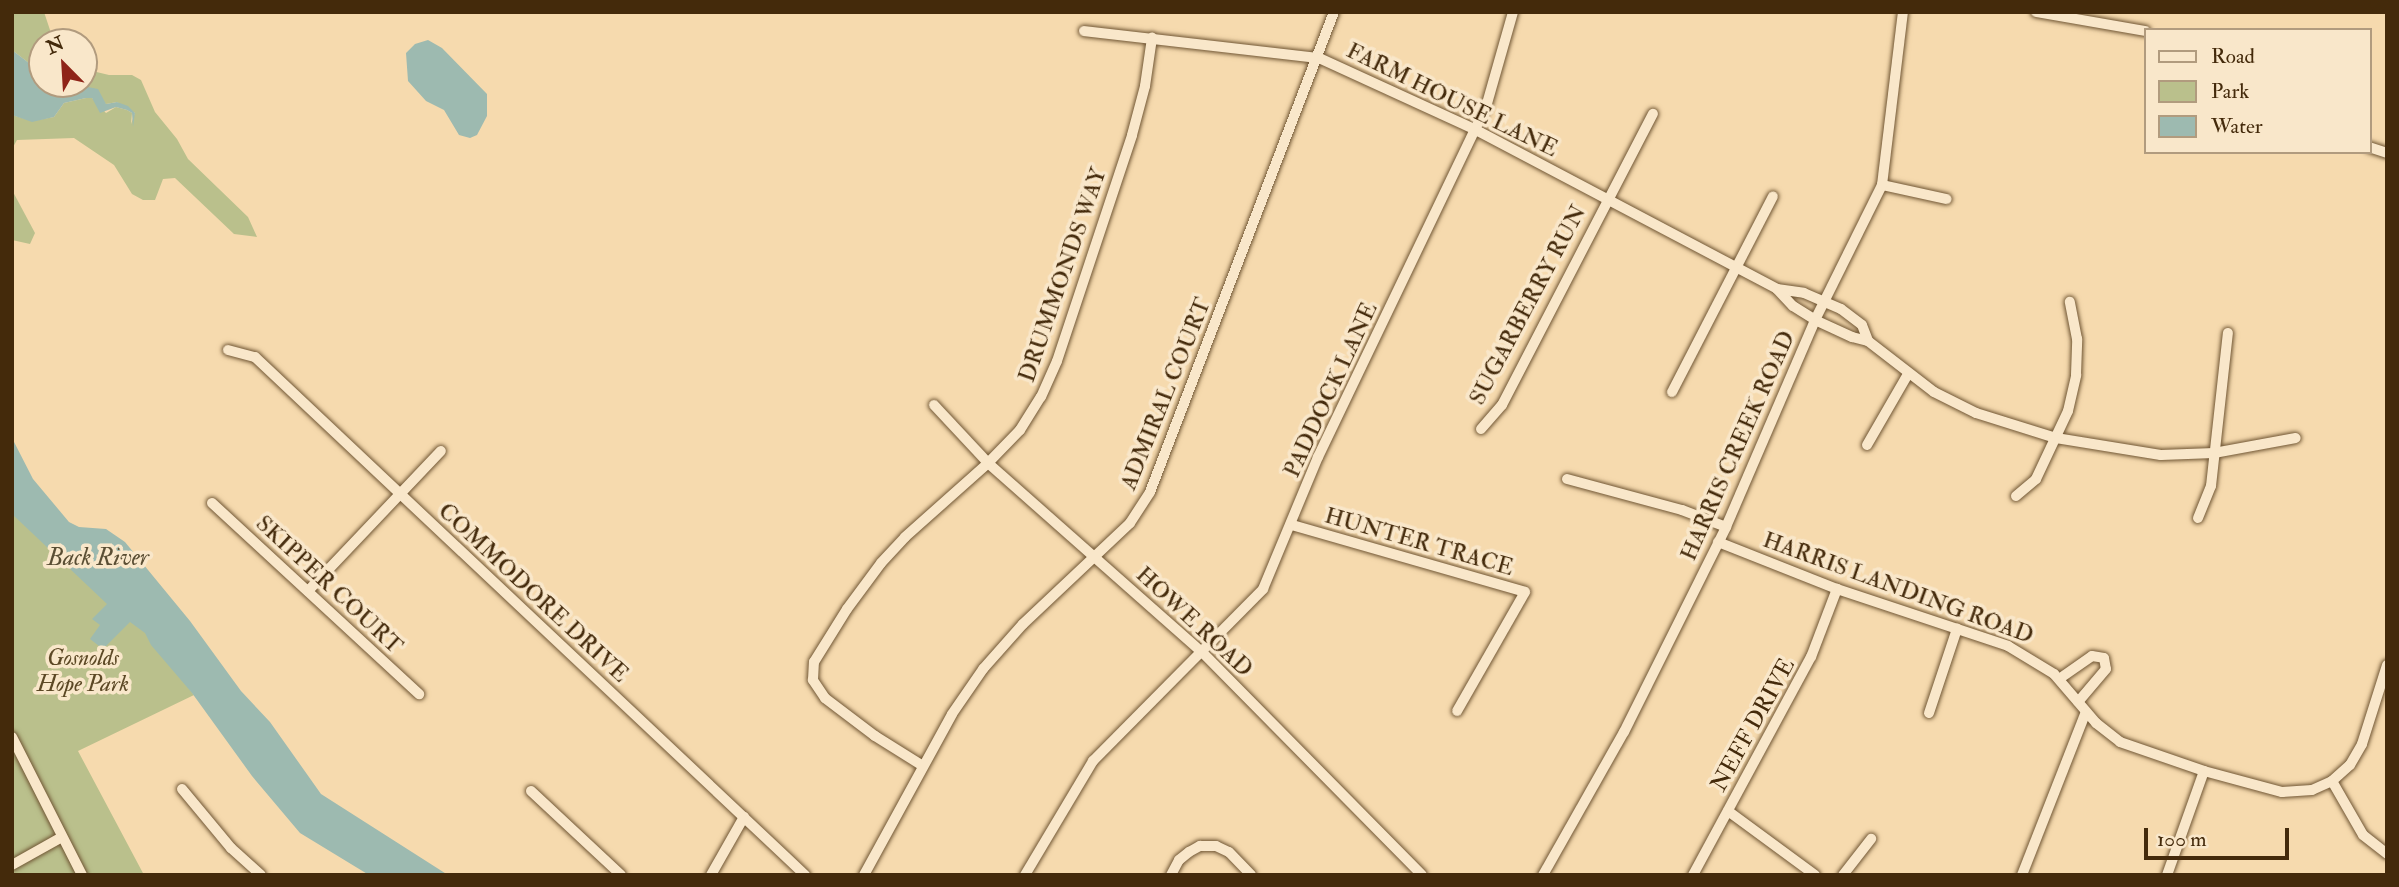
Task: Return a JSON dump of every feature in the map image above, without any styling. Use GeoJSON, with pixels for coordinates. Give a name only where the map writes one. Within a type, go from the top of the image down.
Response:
{"type":"FeatureCollection","features":[{"type":"Feature","properties":{"kind":"street","name":"ADMIRAL COURT"},"geometry":{"type":"LineString","coordinates":[[864,875],[952,714],[983,669],[1023,624],[1130,523],[1154,483],[1319,58],[1334,12]]}},
{"type":"Feature","properties":{"kind":"street","name":"PADDOCK LANE"},"geometry":{"type":"LineString","coordinates":[[1025,875],[1093,761],[1262,589],[1292,525],[1318,457],[1476,130],[1486,107],[1513,12]]}},
{"type":"Feature","properties":{"kind":"street","name":"HARRIS CREEK ROAD"},"geometry":{"type":"LineString","coordinates":[[1543,875],[1624,732],[1726,527],[1815,320],[1882,185],[1903,12]]}},
{"type":"Feature","properties":{"kind":"street"},"geometry":{"type":"LineString","coordinates":[[2036,12],[2144,32]]}},
{"type":"Feature","properties":{"kind":"street","name":"FARM HOUSE LANE"},"geometry":{"type":"LineString","coordinates":[[1084,31],[1319,58],[1476,130],[1777,289],[1804,293],[1824,301],[1862,326],[1868,341]]}},
{"type":"Feature","properties":{"kind":"street","name":"DRUMMONDS WAY"},"geometry":{"type":"LineString","coordinates":[[923,766],[874,736],[825,698],[815,686],[812,671],[828,637],[881,563],[905,537],[988,463],[1020,430],[1041,397],[1057,361],[1132,135],[1145,86],[1152,38]]}},
{"type":"Feature","properties":{"kind":"street","name":"SUGARBERRY RUN"},"geometry":{"type":"LineString","coordinates":[[1481,429],[1502,405],[1607,198],[1653,114]]}},
{"type":"Feature","properties":{"kind":"street"},"geometry":{"type":"LineString","coordinates":[[1882,185],[1946,199]]}},
{"type":"Feature","properties":{"kind":"street"},"geometry":{"type":"LineString","coordinates":[[1672,391],[1773,197]]}},
{"type":"Feature","properties":{"kind":"street","name":"FARM HOUSE LANE"},"geometry":{"type":"LineString","coordinates":[[1777,289],[1793,306],[1815,320],[1852,337],[1868,341]]}},
{"type":"Feature","properties":{"kind":"street"},"geometry":{"type":"LineString","coordinates":[[2016,496],[2036,479],[2068,411],[2076,375],[2077,339],[2070,302]]}},
{"type":"Feature","properties":{"kind":"street"},"geometry":{"type":"LineString","coordinates":[[2198,518],[2207,501],[2228,333]]}},
{"type":"Feature","properties":{"kind":"street"},"geometry":{"type":"LineString","coordinates":[[1868,341],[1934,392],[1976,413],[2056,438],[2161,455],[2214,453],[2297,438]]}},
{"type":"Feature","properties":{"kind":"street","name":"COMMODORE DRIVE"},"geometry":{"type":"LineString","coordinates":[[228,350],[256,357],[805,875]]}},
{"type":"Feature","properties":{"kind":"street"},"geometry":{"type":"LineString","coordinates":[[1867,445],[1909,374]]}},
{"type":"Feature","properties":{"kind":"street","name":"HOWE ROAD"},"geometry":{"type":"LineString","coordinates":[[934,405],[988,463],[1202,652],[1422,875]]}},
{"type":"Feature","properties":{"kind":"street"},"geometry":{"type":"LineString","coordinates":[[308,591],[441,451]]}},
{"type":"Feature","properties":{"kind":"street"},"geometry":{"type":"LineString","coordinates":[[1567,479],[1682,510],[1726,527]]}},
{"type":"Feature","properties":{"kind":"street","name":"SKIPPER COURT"},"geometry":{"type":"LineString","coordinates":[[212,503],[419,694]]}},
{"type":"Feature","properties":{"kind":"street","name":"HUNTER TRACE"},"geometry":{"type":"LineString","coordinates":[[1292,525],[1525,592],[1457,711]]}},
{"type":"Feature","properties":{"kind":"street","name":"HARRIS LANDING ROAD"},"geometry":{"type":"LineString","coordinates":[[1718,542],[1837,589],[2026,654],[2059,679],[2086,712],[2120,742],[2204,771],[2283,792],[2312,790],[2332,781]]}},
{"type":"Feature","properties":{"kind":"street","name":"NEFF DRIVE"},"geometry":{"type":"LineString","coordinates":[[1693,875],[1811,657],[1837,589]]}},
{"type":"Feature","properties":{"kind":"street"},"geometry":{"type":"LineString","coordinates":[[1929,713],[1957,629]]}},
{"type":"Feature","properties":{"kind":"street"},"geometry":{"type":"LineString","coordinates":[[2059,679],[2092,656],[2104,658],[2106,669],[2078,702]]}},
{"type":"Feature","properties":{"kind":"street"},"geometry":{"type":"LineString","coordinates":[[2387,665],[2384,688],[2362,744],[2350,765],[2332,781],[2363,835],[2387,854]]}},
{"type":"Feature","properties":{"kind":"street"},"geometry":{"type":"LineString","coordinates":[[2022,875],[2086,712]]}},
{"type":"Feature","properties":{"kind":"street"},"geometry":{"type":"LineString","coordinates":[[12,737],[82,875]]}},
{"type":"Feature","properties":{"kind":"street"},"geometry":{"type":"LineString","coordinates":[[2167,875],[2204,771]]}},
{"type":"Feature","properties":{"kind":"street"},"geometry":{"type":"LineString","coordinates":[[182,789],[231,848],[261,875]]}},
{"type":"Feature","properties":{"kind":"street"},"geometry":{"type":"LineString","coordinates":[[531,791],[621,875]]}},
{"type":"Feature","properties":{"kind":"street"},"geometry":{"type":"LineString","coordinates":[[1728,811],[1815,875]]}},
{"type":"Feature","properties":{"kind":"street"},"geometry":{"type":"LineString","coordinates":[[711,875],[744,817]]}},
{"type":"Feature","properties":{"kind":"street"},"geometry":{"type":"LineString","coordinates":[[12,865],[62,837]]}},
{"type":"Feature","properties":{"kind":"street"},"geometry":{"type":"LineString","coordinates":[[1843,875],[1871,839]]}},
{"type":"Feature","properties":{"kind":"street"},"geometry":{"type":"LineString","coordinates":[[1171,875],[1189,852],[1200,846],[1216,846],[1229,852],[1251,875]]}},
{"type":"Feature","properties":{"kind":"street"},"geometry":{"type":"LineString","coordinates":[[1403,875],[1413,865]]}},
{"type":"Feature","properties":{"kind":"green space"},"geometry":{"type":"Polygon","coordinates":[[[12,12],[44,12],[49,28],[28,28],[28,62],[12,50],[12,12]]]}},
{"type":"Feature","properties":{"kind":"green space"},"geometry":{"type":"Polygon","coordinates":[[[98,72],[132,75],[141,80],[155,112],[177,139],[188,159],[248,217],[257,237],[234,234],[175,178],[163,179],[155,200],[143,200],[132,194],[114,165],[74,138],[17,140],[12,149],[12,115],[32,121],[54,117],[64,103],[86,98],[92,98],[106,113],[116,107],[127,110],[132,113],[131,124],[135,113],[117,102],[106,104],[95,98],[98,98],[98,72]]]}},
{"type":"Feature","properties":{"kind":"green space"},"geometry":{"type":"Polygon","coordinates":[[[12,190],[35,233],[30,244],[12,240],[12,190]]]}},
{"type":"Feature","properties":{"kind":"green space","name":"Gosnolds Hope Park"},"geometry":{"type":"Polygon","coordinates":[[[12,509],[144,630],[194,695],[78,751],[144,875],[12,875],[12,509]]]}},
{"type":"Feature","properties":{"kind":"water"},"geometry":{"type":"Polygon","coordinates":[[[428,40],[442,48],[487,94],[487,116],[477,135],[470,138],[459,135],[444,110],[426,101],[408,81],[406,53],[415,44],[428,40]]]}},
{"type":"Feature","properties":{"kind":"water"},"geometry":{"type":"Polygon","coordinates":[[[12,50],[28,62],[28,98],[86,98],[64,103],[54,117],[32,122],[12,115],[12,50]]]}},
{"type":"Feature","properties":{"kind":"water"},"geometry":{"type":"Polygon","coordinates":[[[98,89],[106,104],[117,102],[128,106],[135,113],[133,127],[132,113],[127,110],[116,107],[100,113],[92,98],[98,98],[98,89]]]}},
{"type":"Feature","properties":{"kind":"water","name":"Back River"},"geometry":{"type":"Polygon","coordinates":[[[12,438],[33,479],[69,522],[79,527],[106,529],[125,542],[190,621],[241,691],[270,722],[321,794],[448,875],[369,875],[300,833],[252,776],[192,693],[151,645],[145,633],[130,622],[103,649],[90,639],[100,625],[92,619],[107,604],[12,514],[12,438]]]}}]}
